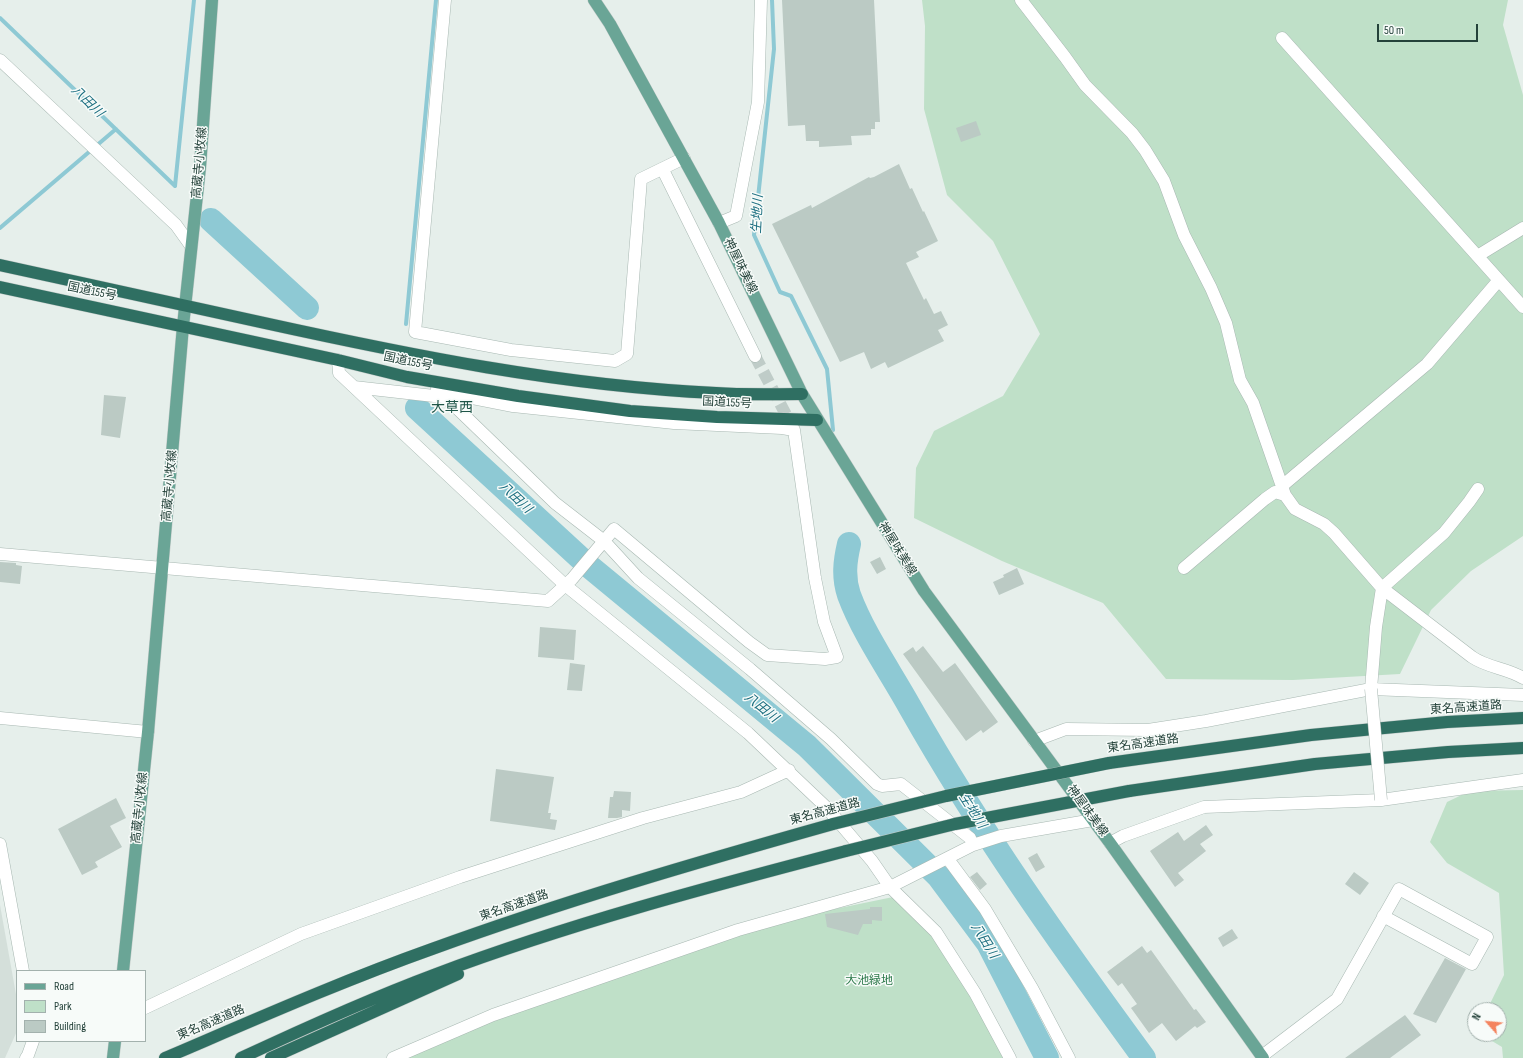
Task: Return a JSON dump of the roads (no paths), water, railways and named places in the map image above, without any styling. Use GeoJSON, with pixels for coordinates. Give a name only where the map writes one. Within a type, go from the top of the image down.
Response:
{"type":"FeatureCollection","features":[{"type":"Feature","properties":{"kind":"highway","name":"国道155号"},"geometry":{"type":"LineString","coordinates":[[0,265],[411,354],[523,373],[635,387],[716,393],[802,394]]}},
{"type":"Feature","properties":{"kind":"highway","name":"国道155号"},"geometry":{"type":"LineString","coordinates":[[0,287],[338,360],[437,390],[518,396],[630,411],[717,417],[817,420]]}},
{"type":"Feature","properties":{"kind":"highway","name":"東名高速道路"},"geometry":{"type":"LineString","coordinates":[[165,1058],[319,992],[430,950],[521,918],[682,866],[833,824],[946,796],[1108,763],[1310,735],[1447,722],[1523,718]]}},
{"type":"Feature","properties":{"kind":"highway"},"geometry":{"type":"LineString","coordinates":[[241,1058],[328,1018],[436,974],[529,942],[690,892],[955,824],[1129,791],[1315,764],[1448,752],[1523,748]]}},
{"type":"Feature","properties":{"kind":"highway"},"geometry":{"type":"LineString","coordinates":[[272,1058],[529,942]]}},
{"type":"Feature","properties":{"kind":"main road","name":"高蔵寺小牧線"},"geometry":{"type":"LineString","coordinates":[[123,970],[148,732],[183,326],[200,167],[212,0]]}},
{"type":"Feature","properties":{"kind":"main road","name":"神屋味美線"},"geometry":{"type":"LineString","coordinates":[[594,0],[610,24],[719,223],[802,394],[924,591],[1110,843],[1263,1057]]}},
{"type":"Feature","properties":{"kind":"main road"},"geometry":{"type":"LineString","coordinates":[[113,1058],[115,1042]]}},
{"type":"Feature","properties":{"kind":"street"},"geometry":{"type":"LineString","coordinates":[[445,0],[415,332],[511,350],[615,361],[627,354],[641,179],[663,170],[684,158]]}},
{"type":"Feature","properties":{"kind":"street"},"geometry":{"type":"LineString","coordinates":[[719,223],[736,216],[750,149],[758,102],[761,0]]}},
{"type":"Feature","properties":{"kind":"street"},"geometry":{"type":"LineString","coordinates":[[1021,0],[1065,57],[1085,86],[1132,133],[1145,150],[1164,181],[1184,235],[1211,288],[1226,323],[1240,380],[1253,403],[1284,490],[1295,508],[1324,524],[1334,533],[1382,588],[1477,661],[1482,664],[1513,672],[1523,678]]}},
{"type":"Feature","properties":{"kind":"street"},"geometry":{"type":"LineString","coordinates":[[1282,38],[1523,306]]}},
{"type":"Feature","properties":{"kind":"street"},"geometry":{"type":"LineString","coordinates":[[0,60],[176,225],[192,246]]}},
{"type":"Feature","properties":{"kind":"street"},"geometry":{"type":"LineString","coordinates":[[663,170],[755,356]]}},
{"type":"Feature","properties":{"kind":"street"},"geometry":{"type":"LineString","coordinates":[[1479,256],[1523,228]]}},
{"type":"Feature","properties":{"kind":"street"},"geometry":{"type":"LineString","coordinates":[[1184,568],[1265,499],[1275,492],[1284,490],[1428,364],[1499,280]]}},
{"type":"Feature","properties":{"kind":"street"},"geometry":{"type":"LineString","coordinates":[[338,360],[339,373],[354,387],[568,582],[748,733],[789,770],[827,808],[872,861],[890,887],[936,932],[975,994],[1010,1058]]}},
{"type":"Feature","properties":{"kind":"street"},"geometry":{"type":"LineString","coordinates":[[0,554],[548,601],[568,582],[614,529],[749,642],[767,655],[825,659],[837,658],[824,622],[815,578],[794,430],[782,428],[674,423],[520,406],[437,390],[354,387]]}},
{"type":"Feature","properties":{"kind":"street"},"geometry":{"type":"LineString","coordinates":[[437,390],[555,503],[638,578],[750,669],[831,739],[877,784],[882,786],[901,784],[970,838],[973,845]]}},
{"type":"Feature","properties":{"kind":"street"},"geometry":{"type":"LineString","coordinates":[[1381,800],[1371,689],[1376,627],[1382,588],[1444,533],[1469,502],[1478,488]]}},
{"type":"Feature","properties":{"kind":"street"},"geometry":{"type":"LineString","coordinates":[[1034,741],[1066,729],[1156,729],[1206,721],[1371,689],[1523,695]]}},
{"type":"Feature","properties":{"kind":"street"},"geometry":{"type":"LineString","coordinates":[[0,718],[148,732]]}},
{"type":"Feature","properties":{"kind":"street"},"geometry":{"type":"LineString","coordinates":[[146,1008],[301,934],[460,877],[643,818],[741,792],[789,770]]}},
{"type":"Feature","properties":{"kind":"street"},"geometry":{"type":"LineString","coordinates":[[1110,843],[1123,836],[1204,807],[1381,800],[1523,780]]}},
{"type":"Feature","properties":{"kind":"street"},"geometry":{"type":"LineString","coordinates":[[393,1058],[494,1015],[738,930],[890,887],[948,859],[973,845],[1000,836],[1093,820]]}},
{"type":"Feature","properties":{"kind":"street"},"geometry":{"type":"LineString","coordinates":[[0,844],[22,970]]}},
{"type":"Feature","properties":{"kind":"street"},"geometry":{"type":"LineString","coordinates":[[948,859],[985,909],[1032,988],[1069,1058]]}},
{"type":"Feature","properties":{"kind":"street"},"geometry":{"type":"LineString","coordinates":[[1263,1057],[1337,999],[1383,916],[1399,889],[1487,937],[1472,964],[1383,916]]}},
{"type":"Feature","properties":{"kind":"street"},"geometry":{"type":"LineString","coordinates":[[26,1058],[33,1042]]}},
{"type":"Feature","properties":{"kind":"waterway"},"geometry":{"type":"LineString","coordinates":[[175,186],[194,0]]}},
{"type":"Feature","properties":{"kind":"waterway"},"geometry":{"type":"LineString","coordinates":[[406,324],[436,0]]}},
{"type":"Feature","properties":{"kind":"waterway","name":"生地川"},"geometry":{"type":"LineString","coordinates":[[772,0],[774,49],[754,235],[780,292],[791,296],[827,369],[833,430]]}},
{"type":"Feature","properties":{"kind":"waterway","name":"八田川"},"geometry":{"type":"LineString","coordinates":[[0,18],[175,186]]}},
{"type":"Feature","properties":{"kind":"waterway"},"geometry":{"type":"LineString","coordinates":[[0,228],[116,129]]}},
{"type":"Feature","properties":{"kind":"waterway","name":"八田川"},"geometry":{"type":"LineString","coordinates":[[211,220],[307,308]]}},
{"type":"Feature","properties":{"kind":"waterway","name":"八田川"},"geometry":{"type":"LineString","coordinates":[[417,408],[590,567],[807,746],[939,877],[988,943],[1047,1058]]}},
{"type":"Feature","properties":{"kind":"waterway","name":"生地川"},"geometry":{"type":"LineString","coordinates":[[849,544],[845,569],[847,588],[855,610],[878,653],[937,754],[993,843],[1082,973],[1144,1058]]}},
{"type":"Feature","properties":{"kind":"tunnel"},"geometry":{"type":"LineString","coordinates":[[755,356],[793,428]]}},
{"type":"Feature","properties":{"kind":"district","name":"大草西"},"geometry":{"type":"Point","coordinates":[452,408]}},
{"type":"Feature","properties":{"kind":"park label","name":"大池緑地"},"geometry":{"type":"Point","coordinates":[869,981]}}]}
